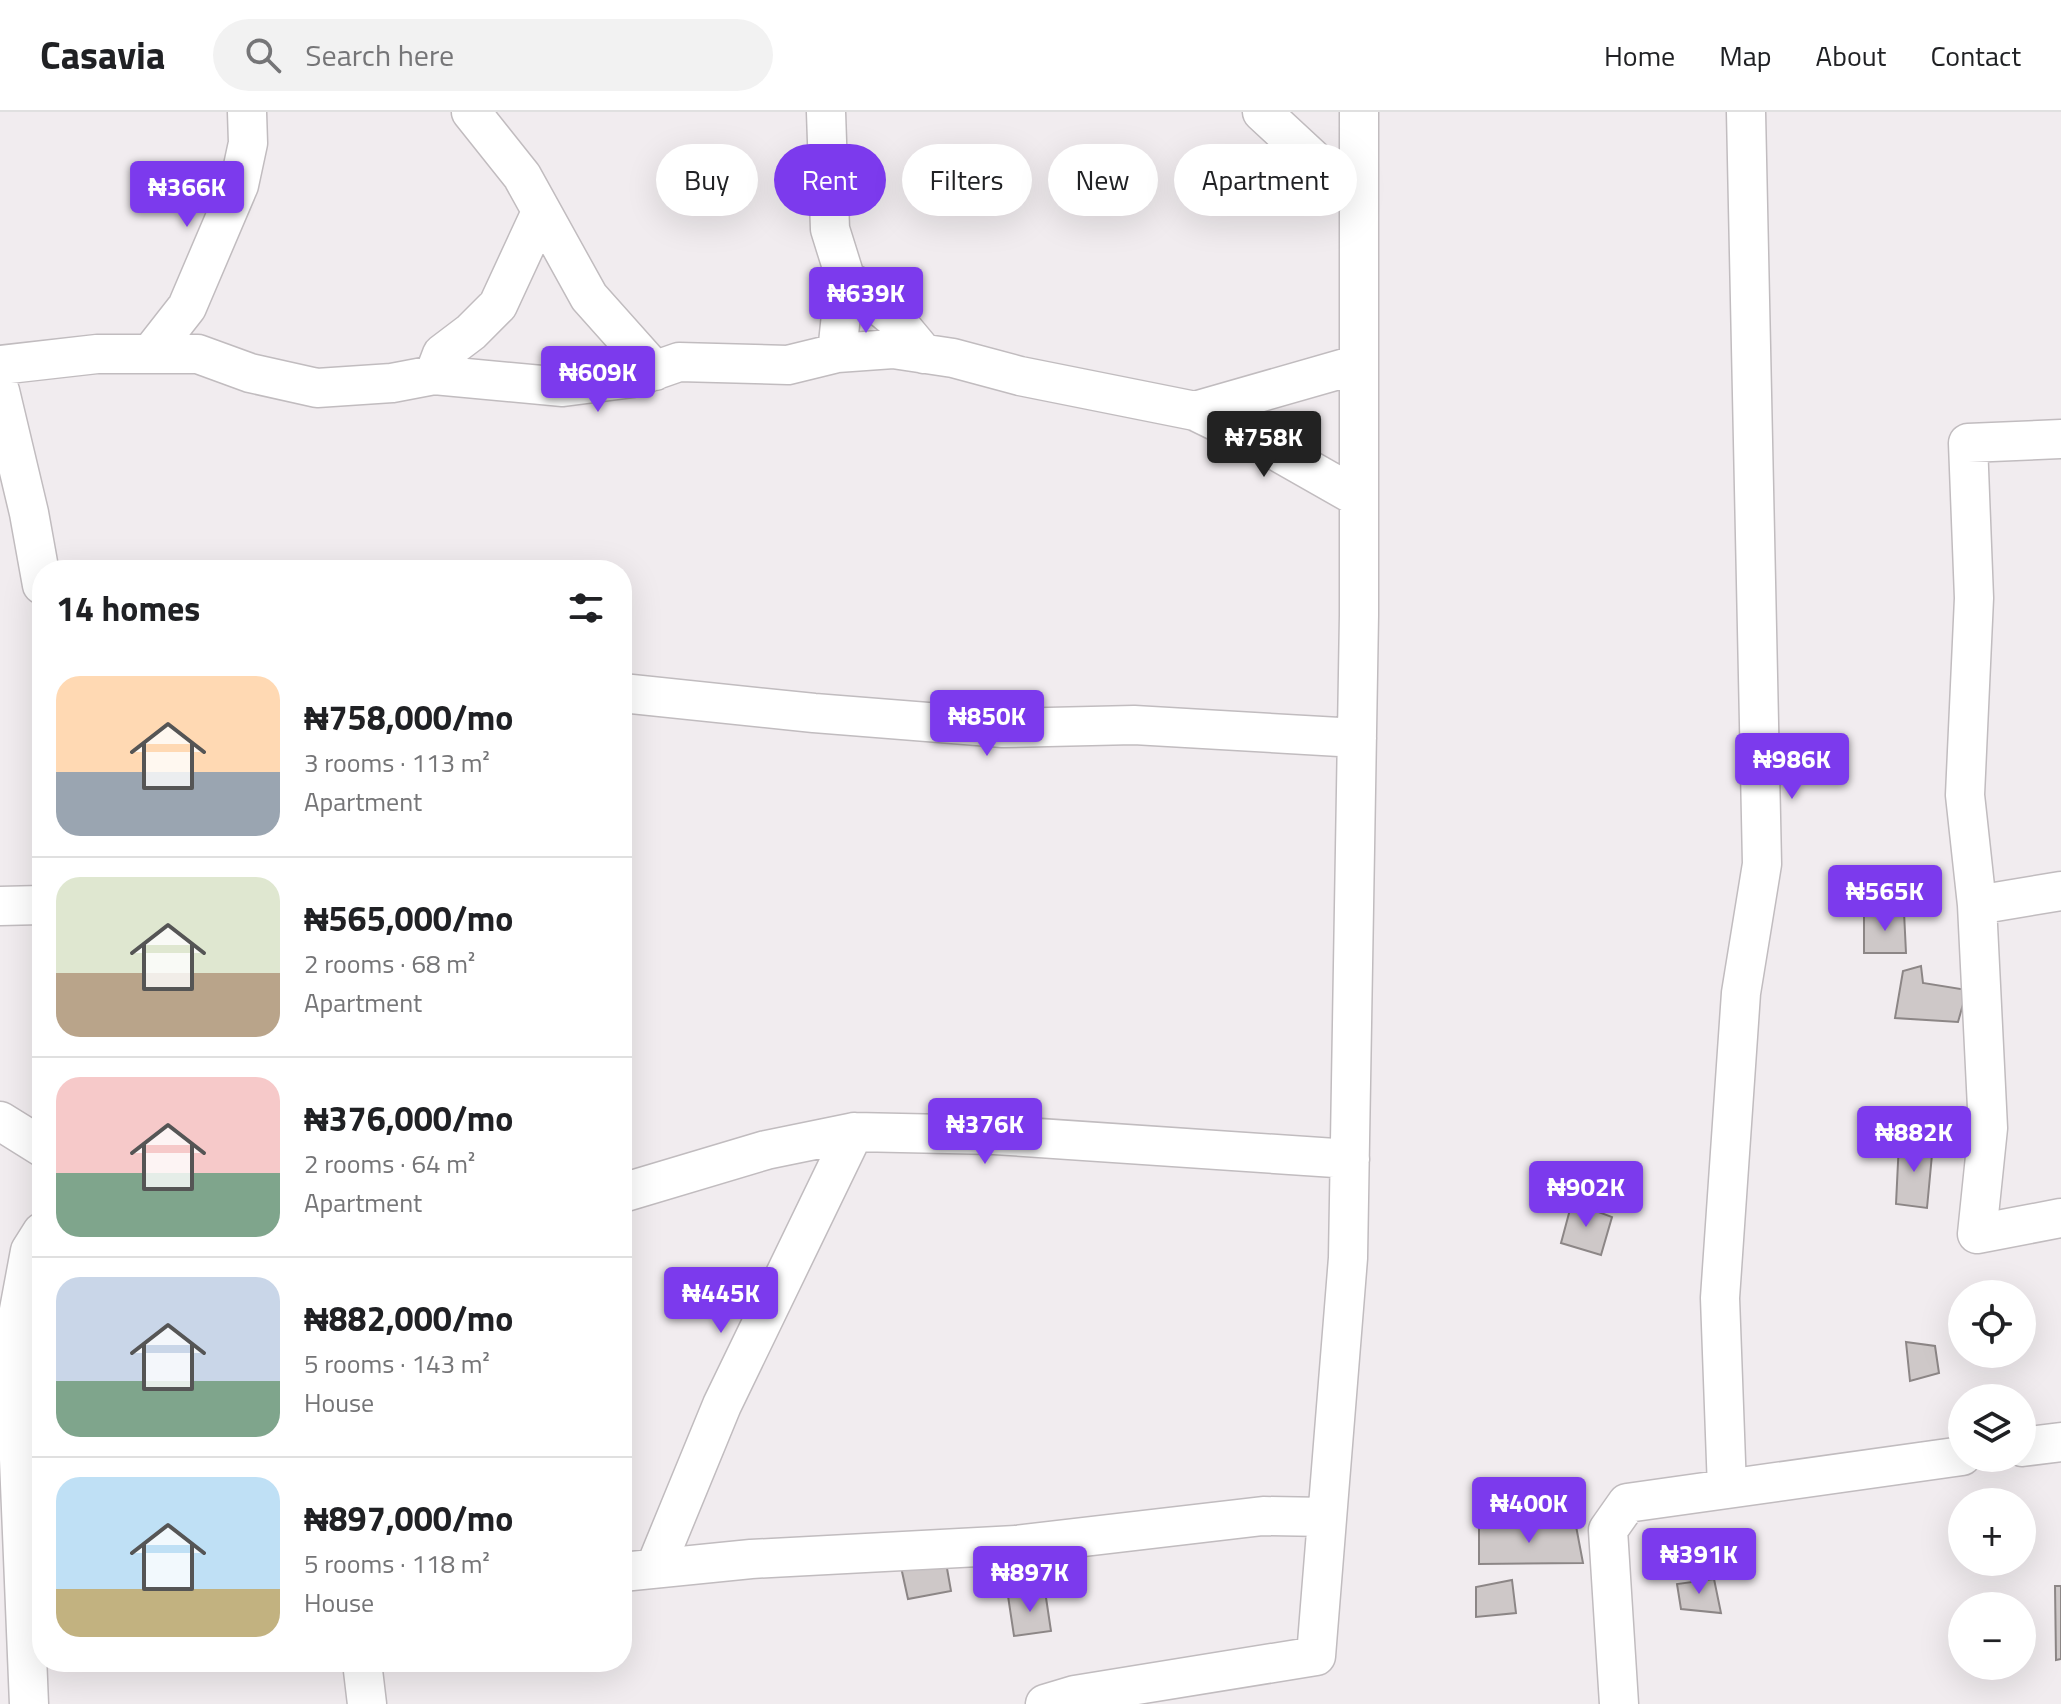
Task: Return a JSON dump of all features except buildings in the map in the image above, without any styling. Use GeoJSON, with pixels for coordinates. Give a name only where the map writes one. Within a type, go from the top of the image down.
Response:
{"type":"FeatureCollection","features":[{"type":"Feature","properties":{"kind":"street"},"geometry":{"type":"LineString","coordinates":[[151,353],[187,307],[239,185],[248,143],[247,112]]}},
{"type":"Feature","properties":{"kind":"street"},"geometry":{"type":"LineString","coordinates":[[471,112],[522,176],[589,297],[655,371]]}},
{"type":"Feature","properties":{"kind":"street"},"geometry":{"type":"LineString","coordinates":[[826,112],[830,229],[845,277],[837,353]]}},
{"type":"Feature","properties":{"kind":"street"},"geometry":{"type":"LineString","coordinates":[[1262,112],[1359,202]]}},
{"type":"Feature","properties":{"kind":"street"},"geometry":{"type":"LineString","coordinates":[[1045,1704],[1075,1695],[1316,1656],[1348,1258],[1357,738],[1359,112]]}},
{"type":"Feature","properties":{"kind":"street"},"geometry":{"type":"LineString","coordinates":[[1727,1489],[1720,1298],[1741,993],[1762,864],[1746,112]]}},
{"type":"Feature","properties":{"kind":"street"},"geometry":{"type":"LineString","coordinates":[[434,375],[442,354],[471,332],[498,305],[541,212]]}},
{"type":"Feature","properties":{"kind":"street"},"geometry":{"type":"LineString","coordinates":[[845,277],[894,318],[924,354]]}},
{"type":"Feature","properties":{"kind":"street"},"geometry":{"type":"LineString","coordinates":[[0,365],[97,354],[198,354],[250,373],[317,388],[392,383],[434,375],[563,387],[633,378],[679,362],[788,365],[837,353],[893,349],[953,358],[1090,391],[1195,411],[1273,449],[1359,498]]}},
{"type":"Feature","properties":{"kind":"street"},"geometry":{"type":"LineString","coordinates":[[1195,411],[1359,364]]}},
{"type":"Feature","properties":{"kind":"street"},"geometry":{"type":"LineString","coordinates":[[0,391],[37,560]]}},
{"type":"Feature","properties":{"kind":"street"},"geometry":{"type":"LineString","coordinates":[[2061,439],[1968,443],[1974,598],[1965,795],[1977,905],[1988,1128],[1977,1234],[2061,1218]]}},
{"type":"Feature","properties":{"kind":"street"},"geometry":{"type":"LineString","coordinates":[[632,694],[1003,728],[1134,725],[1357,738]]}},
{"type":"Feature","properties":{"kind":"street"},"geometry":{"type":"LineString","coordinates":[[1977,905],[2061,891]]}},
{"type":"Feature","properties":{"kind":"street"},"geometry":{"type":"LineString","coordinates":[[0,906],[32,905]]}},
{"type":"Feature","properties":{"kind":"street"},"geometry":{"type":"LineString","coordinates":[[0,1121],[32,1141]]}},
{"type":"Feature","properties":{"kind":"street"},"geometry":{"type":"LineString","coordinates":[[632,1190],[766,1150],[854,1132],[995,1135],[1350,1159]]}},
{"type":"Feature","properties":{"kind":"street"},"geometry":{"type":"LineString","coordinates":[[638,1570],[854,1132]]}},
{"type":"Feature","properties":{"kind":"street"},"geometry":{"type":"LineString","coordinates":[[32,1248],[7,1322],[32,1602]]}},
{"type":"Feature","properties":{"kind":"street"},"geometry":{"type":"LineString","coordinates":[[2036,1445],[2061,1442]]}},
{"type":"Feature","properties":{"kind":"street"},"geometry":{"type":"LineString","coordinates":[[1619,1704],[1608,1530],[1627,1503],[1948,1458]]}},
{"type":"Feature","properties":{"kind":"street"},"geometry":{"type":"LineString","coordinates":[[638,1570],[751,1559],[1016,1545],[1263,1516],[1326,1517]]}},
{"type":"Feature","properties":{"kind":"street"},"geometry":{"type":"LineString","coordinates":[[363,1672],[367,1704]]}}]}
